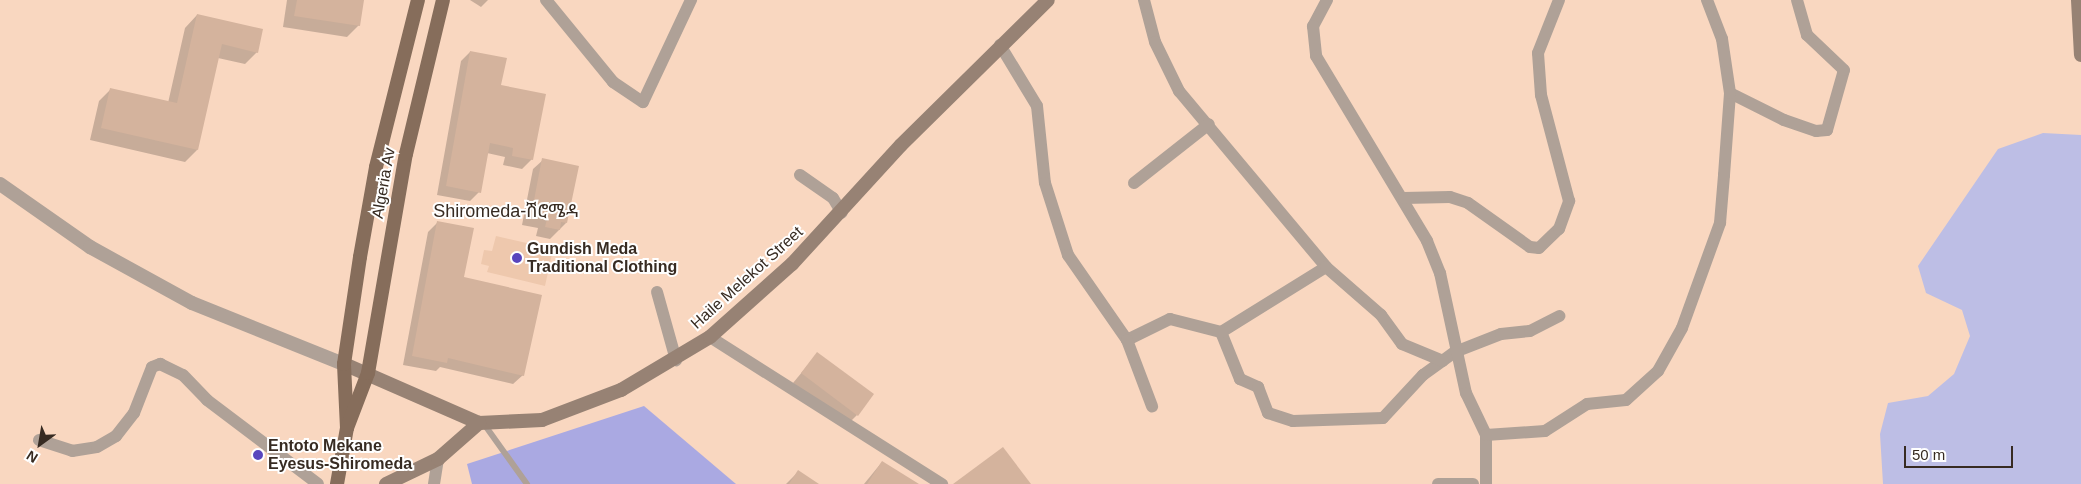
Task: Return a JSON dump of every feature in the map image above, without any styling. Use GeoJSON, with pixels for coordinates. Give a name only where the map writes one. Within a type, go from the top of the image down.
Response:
{"type":"FeatureCollection","features":[{"type":"Feature","properties":{"kind":"main road","name":"Algeria Av"},"geometry":{"type":"LineString","coordinates":[[347,428],[344,364],[376,167],[418,0]]}},
{"type":"Feature","properties":{"kind":"main road","name":"Algeria Av"},"geometry":{"type":"LineString","coordinates":[[347,428],[368,373],[406,154],[443,0]]}},
{"type":"Feature","properties":{"kind":"main road","name":"Haile Melekot Street"},"geometry":{"type":"LineString","coordinates":[[344,364],[482,423],[517,424],[567,412],[622,390],[676,360],[710,337],[842,213],[901,145],[1000,45],[1048,0]]}},
{"type":"Feature","properties":{"kind":"main road"},"geometry":{"type":"LineString","coordinates":[[2078,0],[2081,55]]}},
{"type":"Feature","properties":{"kind":"main road"},"geometry":{"type":"LineString","coordinates":[[386,484],[438,459],[482,423]]}},
{"type":"Feature","properties":{"kind":"main road"},"geometry":{"type":"LineString","coordinates":[[337,484],[347,428]]}},
{"type":"Feature","properties":{"kind":"street"},"geometry":{"type":"LineString","coordinates":[[546,0],[613,82],[643,102],[691,0]]}},
{"type":"Feature","properties":{"kind":"street"},"geometry":{"type":"LineString","coordinates":[[1144,0],[1170,76],[1326,267],[1381,315],[1402,344],[1443,361]]}},
{"type":"Feature","properties":{"kind":"street"},"geometry":{"type":"LineString","coordinates":[[1327,0],[1313,26],[1316,56],[1366,144],[1404,198],[1440,273],[1455,352],[1466,393],[1486,435],[1486,484]]}},
{"type":"Feature","properties":{"kind":"street"},"geometry":{"type":"LineString","coordinates":[[1404,198],[1450,197],[1468,203],[1530,247],[1539,248],[1559,229],[1569,201],[1541,95],[1538,53],[1560,0]]}},
{"type":"Feature","properties":{"kind":"street"},"geometry":{"type":"LineString","coordinates":[[1486,435],[1545,431],[1587,404],[1626,400],[1658,370],[1704,278],[1720,223],[1730,93],[1722,39],[1707,0]]}},
{"type":"Feature","properties":{"kind":"street"},"geometry":{"type":"LineString","coordinates":[[1730,93],[1784,120],[1816,131],[1827,130],[1844,70],[1807,35],[1797,0]]}},
{"type":"Feature","properties":{"kind":"street"},"geometry":{"type":"LineString","coordinates":[[1000,45],[1037,106],[1045,183],[1068,255],[1127,340],[1152,406]]}},
{"type":"Feature","properties":{"kind":"street"},"geometry":{"type":"LineString","coordinates":[[1134,183],[1209,124]]}},
{"type":"Feature","properties":{"kind":"street"},"geometry":{"type":"LineString","coordinates":[[800,175],[833,198],[842,213]]}},
{"type":"Feature","properties":{"kind":"street"},"geometry":{"type":"LineString","coordinates":[[0,184],[90,247],[192,303],[344,364]]}},
{"type":"Feature","properties":{"kind":"street"},"geometry":{"type":"LineString","coordinates":[[1127,340],[1170,318],[1221,332],[1326,267]]}},
{"type":"Feature","properties":{"kind":"street"},"geometry":{"type":"LineString","coordinates":[[657,292],[676,360]]}},
{"type":"Feature","properties":{"kind":"street"},"geometry":{"type":"LineString","coordinates":[[1221,332],[1240,379],[1258,387],[1268,413],[1293,421],[1383,418],[1455,352],[1500,334],[1530,331],[1559,316]]}},
{"type":"Feature","properties":{"kind":"street"},"geometry":{"type":"LineString","coordinates":[[710,337],[942,484]]}},
{"type":"Feature","properties":{"kind":"street"},"geometry":{"type":"LineString","coordinates":[[40,440],[72,450],[97,447],[116,436],[134,414],[152,366],[160,364],[183,375],[207,400],[318,484]]}},
{"type":"Feature","properties":{"kind":"street"},"geometry":{"type":"LineString","coordinates":[[434,484],[438,459]]}},
{"type":"Feature","properties":{"kind":"street"},"geometry":{"type":"LineString","coordinates":[[1438,484],[1473,484]]}},
{"type":"Feature","properties":{"kind":"lane"},"geometry":{"type":"LineString","coordinates":[[482,423],[527,484]]}},
{"type":"Feature","properties":{"kind":"shaded area"},"geometry":{"type":"Polygon","coordinates":[[[2043,133],[2081,135],[2081,484],[1883,484],[1880,434],[1888,403],[1928,396],[1954,374],[1970,336],[1962,310],[1926,293],[1918,266],[1998,149],[2043,133]]]}},
{"type":"Feature","properties":{"kind":"shaded area","name":"Gundish Meda Traditional Clothing"},"geometry":{"type":"Polygon","coordinates":[[[496,236],[553,249],[545,286],[487,272],[489,266],[481,264],[484,250],[492,251],[496,236]]]}},
{"type":"Feature","properties":{"kind":"shaded area"},"geometry":{"type":"Polygon","coordinates":[[[644,406],[736,484],[472,484],[467,464],[644,406]]]}},
{"type":"Feature","properties":{"kind":"building"},"geometry":{"type":"Polygon","coordinates":[[[297,0],[364,0],[360,26],[294,16],[297,0]]]}},
{"type":"Feature","properties":{"kind":"building"},"geometry":{"type":"Polygon","coordinates":[[[197,14],[263,29],[258,53],[222,44],[198,150],[101,128],[110,88],[177,103],[197,14]]]}},
{"type":"Feature","properties":{"kind":"building"},"geometry":{"type":"Polygon","coordinates":[[[470,51],[507,58],[501,85],[546,94],[533,160],[512,156],[513,148],[490,143],[481,193],[446,186],[470,51]]]}},
{"type":"Feature","properties":{"kind":"building"},"geometry":{"type":"Polygon","coordinates":[[[542,158],[579,166],[567,223],[561,222],[560,230],[545,227],[547,219],[531,216],[542,158]]]}},
{"type":"Feature","properties":{"kind":"building"},"geometry":{"type":"Polygon","coordinates":[[[437,221],[474,228],[464,277],[542,295],[524,376],[448,358],[447,363],[412,356],[437,221]]]}},
{"type":"Feature","properties":{"kind":"building"},"geometry":{"type":"Polygon","coordinates":[[[817,352],[874,394],[858,416],[801,373],[817,352]]]}},
{"type":"Feature","properties":{"kind":"building"},"geometry":{"type":"Polygon","coordinates":[[[1003,447],[1031,484],[953,484],[1003,447]]]}},
{"type":"Feature","properties":{"kind":"building"},"geometry":{"type":"Polygon","coordinates":[[[882,461],[919,484],[867,484],[882,461]]]}},
{"type":"Feature","properties":{"kind":"building"},"geometry":{"type":"Polygon","coordinates":[[[798,470],[819,484],[789,484],[798,470]]]}},
{"type":"Feature","properties":{"kind":"place","name":"Gundish Meda Traditional Clothing"},"geometry":{"type":"Point","coordinates":[517,258]}},
{"type":"Feature","properties":{"kind":"place","name":"Entoto Mekane Eyesus-Shiromeda"},"geometry":{"type":"Point","coordinates":[258,455]}},
{"type":"Feature","properties":{"kind":"district","name":"Shiromeda-ሽሮሜዳ"},"geometry":{"type":"Point","coordinates":[506,211]}}]}
